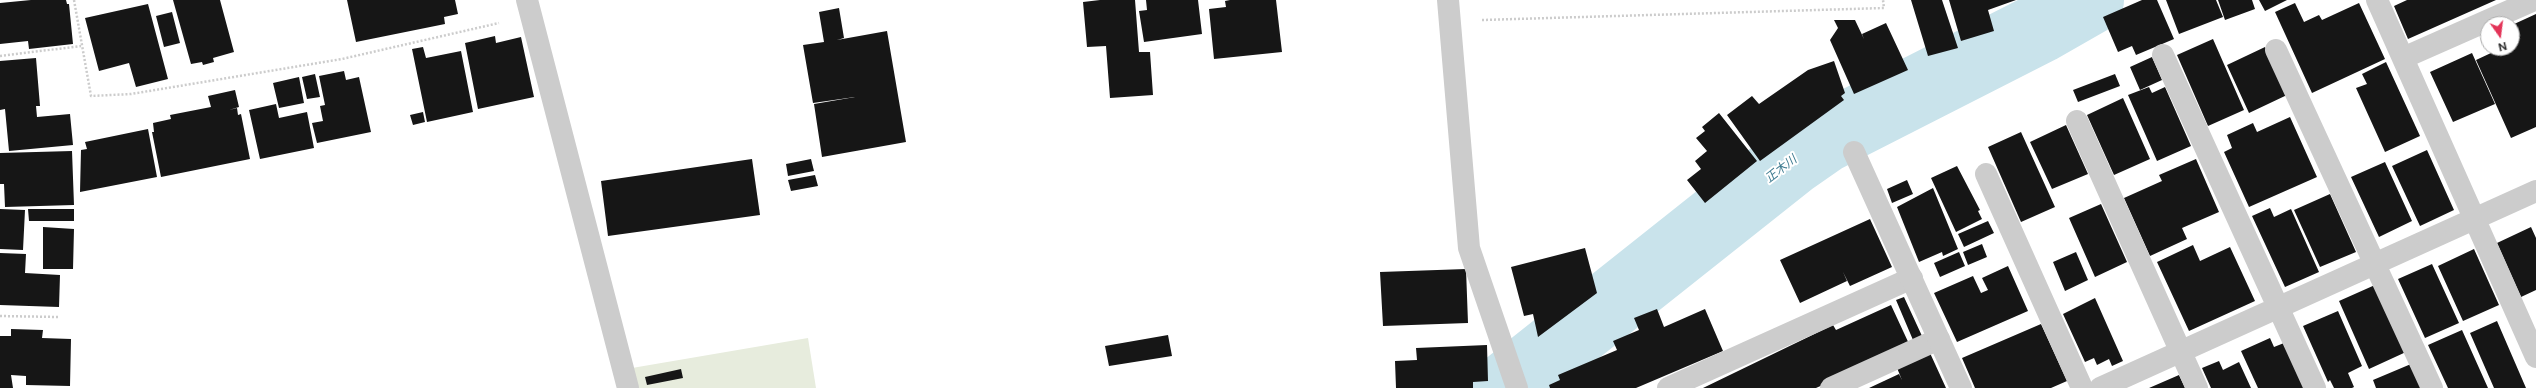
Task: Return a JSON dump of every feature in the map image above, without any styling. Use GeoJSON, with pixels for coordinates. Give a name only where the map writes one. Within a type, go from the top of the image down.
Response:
{"type":"FeatureCollection","features":[{"type":"Feature","properties":{"kind":"street"},"geometry":{"type":"LineString","coordinates":[[2377,0],[2473,220],[2536,357]]}},
{"type":"Feature","properties":{"kind":"street"},"geometry":{"type":"LineString","coordinates":[[2403,58],[2534,0]]}},
{"type":"Feature","properties":{"kind":"street"},"geometry":{"type":"LineString","coordinates":[[529,8],[628,388]]}},
{"type":"Feature","properties":{"kind":"street"},"geometry":{"type":"LineString","coordinates":[[1449,10],[1469,248],[1517,388]]}},
{"type":"Feature","properties":{"kind":"street"},"geometry":{"type":"LineString","coordinates":[[2276,50],[2432,388]]}},
{"type":"Feature","properties":{"kind":"street"},"geometry":{"type":"LineString","coordinates":[[2163,55],[2277,308],[2315,388]]}},
{"type":"Feature","properties":{"kind":"street"},"geometry":{"type":"LineString","coordinates":[[2077,121],[2198,388]]}},
{"type":"Feature","properties":{"kind":"street"},"geometry":{"type":"LineString","coordinates":[[1854,152],[1961,388]]}},
{"type":"Feature","properties":{"kind":"street"},"geometry":{"type":"LineString","coordinates":[[1986,174],[2082,388]]}},
{"type":"Feature","properties":{"kind":"street"},"geometry":{"type":"LineString","coordinates":[[2100,388],[2536,191]]}},
{"type":"Feature","properties":{"kind":"street"},"geometry":{"type":"LineString","coordinates":[[1668,388],[1912,278]]}},
{"type":"Feature","properties":{"kind":"street"},"geometry":{"type":"LineString","coordinates":[[1831,388],[1939,339]]}},
{"type":"Feature","properties":{"kind":"path"},"geometry":{"type":"LineString","coordinates":[[74,0],[91,96],[131,94],[342,59],[529,8]]}},
{"type":"Feature","properties":{"kind":"path"},"geometry":{"type":"LineString","coordinates":[[1449,10],[1884,8],[1883,0]]}},
{"type":"Feature","properties":{"kind":"path"},"geometry":{"type":"LineString","coordinates":[[0,56],[82,46]]}},
{"type":"Feature","properties":{"kind":"path"},"geometry":{"type":"LineString","coordinates":[[0,316],[58,317]]}},
{"type":"Feature","properties":{"kind":"shaded area"},"geometry":{"type":"Polygon","coordinates":[[[808,338],[816,388],[638,388],[632,368],[808,338]]]}},
{"type":"Feature","properties":{"kind":"building"},"geometry":{"type":"Polygon","coordinates":[[[31,0],[66,0],[67,4],[69,4],[73,44],[29,49],[28,41],[0,44],[0,3],[31,0]]]}},
{"type":"Feature","properties":{"kind":"building"},"geometry":{"type":"Polygon","coordinates":[[[173,0],[220,0],[234,52],[213,58],[214,62],[203,65],[202,62],[191,64],[173,0]]]}},
{"type":"Feature","properties":{"kind":"building"},"geometry":{"type":"Polygon","coordinates":[[[347,0],[455,0],[458,14],[444,17],[445,24],[356,42],[347,0]]]}},
{"type":"Feature","properties":{"kind":"building"},"geometry":{"type":"Polygon","coordinates":[[[1100,0],[1135,0],[1139,52],[1150,52],[1153,95],[1110,98],[1106,46],[1087,47],[1083,2],[1100,0]]]}},
{"type":"Feature","properties":{"kind":"building"},"geometry":{"type":"Polygon","coordinates":[[[1146,0],[1198,0],[1202,34],[1144,42],[1139,11],[1147,10],[1146,0]]]}},
{"type":"Feature","properties":{"kind":"building"},"geometry":{"type":"Polygon","coordinates":[[[1276,0],[1282,52],[1214,59],[1209,9],[1226,7],[1225,1],[1276,0]]]}},
{"type":"Feature","properties":{"kind":"building"},"geometry":{"type":"Polygon","coordinates":[[[1911,0],[1942,0],[1958,48],[1928,56],[1911,0]]]}},
{"type":"Feature","properties":{"kind":"building"},"geometry":{"type":"Polygon","coordinates":[[[1949,0],[2016,0],[1988,10],[1994,31],[1961,41],[1949,0]]]}},
{"type":"Feature","properties":{"kind":"building"},"geometry":{"type":"Polygon","coordinates":[[[2142,0],[2157,0],[2174,39],[2136,55],[2132,46],[2118,52],[2103,17],[2142,0]]]}},
{"type":"Feature","properties":{"kind":"building"},"geometry":{"type":"Polygon","coordinates":[[[2166,0],[2216,0],[2223,17],[2179,34],[2166,0]]]}},
{"type":"Feature","properties":{"kind":"building"},"geometry":{"type":"Polygon","coordinates":[[[2218,0],[2252,0],[2255,9],[2225,20],[2218,0]]]}},
{"type":"Feature","properties":{"kind":"building"},"geometry":{"type":"Polygon","coordinates":[[[2259,0],[2287,0],[2265,11],[2259,0]]]}},
{"type":"Feature","properties":{"kind":"building"},"geometry":{"type":"Polygon","coordinates":[[[2407,0],[2496,0],[2408,39],[2394,6],[2407,0]]]}},
{"type":"Feature","properties":{"kind":"building"},"geometry":{"type":"Polygon","coordinates":[[[2295,3],[2304,22],[2319,15],[2322,20],[2359,3],[2385,59],[2312,93],[2275,12],[2295,3]]]}},
{"type":"Feature","properties":{"kind":"building"},"geometry":{"type":"Polygon","coordinates":[[[148,4],[168,79],[136,87],[129,63],[99,71],[85,18],[148,4]]]}},
{"type":"Feature","properties":{"kind":"building"},"geometry":{"type":"Polygon","coordinates":[[[839,8],[844,38],[837,40],[887,31],[906,142],[822,157],[814,104],[855,97],[813,103],[803,45],[824,42],[819,12],[839,8]]]}},
{"type":"Feature","properties":{"kind":"building"},"geometry":{"type":"Polygon","coordinates":[[[172,12],[180,43],[164,47],[156,16],[172,12]]]}},
{"type":"Feature","properties":{"kind":"building"},"geometry":{"type":"Polygon","coordinates":[[[2536,14],[2536,127],[2511,138],[2476,60],[2485,56],[2520,56],[2520,21],[2536,14]]]}},
{"type":"Feature","properties":{"kind":"building"},"geometry":{"type":"Polygon","coordinates":[[[1834,20],[1855,20],[1864,39],[1862,34],[1886,23],[1908,70],[1854,94],[1830,40],[1838,28],[1834,20]]]}},
{"type":"Feature","properties":{"kind":"building"},"geometry":{"type":"Polygon","coordinates":[[[495,36],[496,43],[521,37],[534,97],[478,109],[465,43],[495,36]]]}},
{"type":"Feature","properties":{"kind":"building"},"geometry":{"type":"Polygon","coordinates":[[[2213,39],[2244,110],[2208,126],[2177,55],[2213,39]]]}},
{"type":"Feature","properties":{"kind":"building"},"geometry":{"type":"Polygon","coordinates":[[[423,47],[426,58],[461,51],[473,112],[427,122],[412,49],[423,47]]]}},
{"type":"Feature","properties":{"kind":"building"},"geometry":{"type":"Polygon","coordinates":[[[2265,47],[2287,95],[2249,113],[2227,65],[2265,47]]]}},
{"type":"Feature","properties":{"kind":"building"},"geometry":{"type":"Polygon","coordinates":[[[2472,53],[2495,104],[2453,122],[2430,72],[2472,53]]]}},
{"type":"Feature","properties":{"kind":"building"},"geometry":{"type":"Polygon","coordinates":[[[2152,57],[2162,80],[2140,90],[2130,67],[2152,57]]]}},
{"type":"Feature","properties":{"kind":"building"},"geometry":{"type":"Polygon","coordinates":[[[36,58],[40,106],[36,106],[37,117],[70,114],[73,145],[9,151],[5,109],[0,110],[0,61],[36,58]]]}},
{"type":"Feature","properties":{"kind":"building"},"geometry":{"type":"Polygon","coordinates":[[[1834,61],[1845,93],[1841,96],[1844,100],[1760,161],[1727,115],[1752,96],[1759,104],[1808,70],[1834,61]]]}},
{"type":"Feature","properties":{"kind":"building"},"geometry":{"type":"Polygon","coordinates":[[[2386,62],[2420,136],[2385,152],[2356,88],[2367,84],[2362,74],[2386,62]]]}},
{"type":"Feature","properties":{"kind":"building"},"geometry":{"type":"Polygon","coordinates":[[[344,71],[346,80],[359,77],[371,132],[317,143],[312,123],[323,121],[320,106],[325,105],[319,76],[344,71]]]}},
{"type":"Feature","properties":{"kind":"building"},"geometry":{"type":"Polygon","coordinates":[[[315,74],[320,97],[307,99],[302,77],[315,74]]]}},
{"type":"Feature","properties":{"kind":"building"},"geometry":{"type":"Polygon","coordinates":[[[2115,74],[2120,86],[2078,102],[2073,90],[2115,74]]]}},
{"type":"Feature","properties":{"kind":"building"},"geometry":{"type":"Polygon","coordinates":[[[299,77],[304,103],[279,108],[273,83],[299,77]]]}},
{"type":"Feature","properties":{"kind":"building"},"geometry":{"type":"Polygon","coordinates":[[[2149,87],[2152,93],[2165,87],[2191,146],[2157,161],[2128,95],[2149,87]]]}},
{"type":"Feature","properties":{"kind":"building"},"geometry":{"type":"Polygon","coordinates":[[[235,90],[239,107],[229,110],[237,108],[238,115],[241,114],[250,159],[161,177],[152,132],[154,132],[153,123],[171,119],[170,115],[211,107],[208,96],[235,90]]]}},
{"type":"Feature","properties":{"kind":"building"},"geometry":{"type":"Polygon","coordinates":[[[2123,98],[2150,159],[2114,175],[2087,115],[2123,98]]]}},
{"type":"Feature","properties":{"kind":"building"},"geometry":{"type":"Polygon","coordinates":[[[276,104],[279,118],[307,112],[314,148],[260,159],[249,110],[276,104]]]}},
{"type":"Feature","properties":{"kind":"building"},"geometry":{"type":"Polygon","coordinates":[[[423,112],[425,122],[413,125],[410,115],[423,112]]]}},
{"type":"Feature","properties":{"kind":"building"},"geometry":{"type":"Polygon","coordinates":[[[1719,113],[1757,161],[1705,203],[1687,180],[1701,169],[1695,161],[1707,151],[1696,138],[1705,131],[1702,127],[1719,113]]]}},
{"type":"Feature","properties":{"kind":"building"},"geometry":{"type":"Polygon","coordinates":[[[2290,117],[2317,177],[2249,207],[2224,152],[2232,148],[2227,135],[2253,123],[2257,132],[2290,117]]]}},
{"type":"Feature","properties":{"kind":"building"},"geometry":{"type":"Polygon","coordinates":[[[2066,125],[2088,174],[2052,189],[2030,142],[2066,125]]]}},
{"type":"Feature","properties":{"kind":"building"},"geometry":{"type":"Polygon","coordinates":[[[148,129],[157,177],[80,192],[81,150],[87,149],[85,142],[148,129]]]}},
{"type":"Feature","properties":{"kind":"building"},"geometry":{"type":"Polygon","coordinates":[[[2021,132],[2055,207],[2021,222],[1988,147],[2021,132]]]}},
{"type":"Feature","properties":{"kind":"building"},"geometry":{"type":"Polygon","coordinates":[[[2427,150],[2454,210],[2420,226],[2392,166],[2427,150]]]}},
{"type":"Feature","properties":{"kind":"building"},"geometry":{"type":"Polygon","coordinates":[[[72,151],[74,205],[5,207],[4,184],[0,184],[0,153],[72,151]]]}},
{"type":"Feature","properties":{"kind":"building"},"geometry":{"type":"Polygon","coordinates":[[[752,159],[760,215],[608,236],[601,181],[752,159]]]}},
{"type":"Feature","properties":{"kind":"building"},"geometry":{"type":"Polygon","coordinates":[[[811,159],[814,171],[788,176],[786,164],[811,159]]]}},
{"type":"Feature","properties":{"kind":"building"},"geometry":{"type":"Polygon","coordinates":[[[2196,159],[2219,212],[2182,228],[2187,239],[2150,256],[2124,198],[2162,181],[2159,175],[2196,159]]]}},
{"type":"Feature","properties":{"kind":"building"},"geometry":{"type":"Polygon","coordinates":[[[2385,162],[2412,221],[2379,237],[2351,177],[2385,162]]]}},
{"type":"Feature","properties":{"kind":"building"},"geometry":{"type":"Polygon","coordinates":[[[1957,166],[1980,210],[1978,211],[1982,219],[1956,232],[1931,178],[1957,166]]]}},
{"type":"Feature","properties":{"kind":"building"},"geometry":{"type":"Polygon","coordinates":[[[815,175],[818,186],[791,191],[788,180],[815,175]]]}},
{"type":"Feature","properties":{"kind":"building"},"geometry":{"type":"Polygon","coordinates":[[[1907,180],[1913,194],[1892,203],[1887,189],[1907,180]]]}},
{"type":"Feature","properties":{"kind":"building"},"geometry":{"type":"Polygon","coordinates":[[[1933,188],[1958,249],[1943,256],[1942,252],[1919,262],[1897,207],[1933,188]]]}},
{"type":"Feature","properties":{"kind":"building"},"geometry":{"type":"Polygon","coordinates":[[[2330,194],[2356,252],[2320,267],[2294,210],[2330,194]]]}},
{"type":"Feature","properties":{"kind":"building"},"geometry":{"type":"Polygon","coordinates":[[[2101,204],[2127,262],[2095,277],[2069,218],[2101,204]]]}},
{"type":"Feature","properties":{"kind":"building"},"geometry":{"type":"Polygon","coordinates":[[[2270,208],[2274,217],[2291,209],[2319,272],[2285,287],[2252,216],[2270,208]]]}},
{"type":"Feature","properties":{"kind":"building"},"geometry":{"type":"Polygon","coordinates":[[[0,209],[25,210],[23,250],[0,249],[0,209]]]}},
{"type":"Feature","properties":{"kind":"building"},"geometry":{"type":"Polygon","coordinates":[[[28,209],[74,209],[74,221],[29,221],[28,209]]]}},
{"type":"Feature","properties":{"kind":"building"},"geometry":{"type":"Polygon","coordinates":[[[1870,219],[1892,267],[1850,286],[1843,272],[1847,281],[1800,303],[1780,260],[1870,219]]]}},
{"type":"Feature","properties":{"kind":"building"},"geometry":{"type":"Polygon","coordinates":[[[1988,221],[1994,233],[1964,247],[1958,234],[1988,221]]]}},
{"type":"Feature","properties":{"kind":"building"},"geometry":{"type":"Polygon","coordinates":[[[43,227],[74,229],[73,269],[43,269],[43,227]]]}},
{"type":"Feature","properties":{"kind":"building"},"geometry":{"type":"Polygon","coordinates":[[[2531,227],[2536,238],[2536,290],[2521,297],[2497,243],[2531,227]]]}},
{"type":"Feature","properties":{"kind":"building"},"geometry":{"type":"Polygon","coordinates":[[[1982,244],[1987,257],[1968,265],[1963,252],[1982,244]]]}},
{"type":"Feature","properties":{"kind":"building"},"geometry":{"type":"Polygon","coordinates":[[[2193,245],[2200,261],[2230,247],[2255,301],[2189,331],[2157,262],[2193,245]]]}},
{"type":"Feature","properties":{"kind":"building"},"geometry":{"type":"Polygon","coordinates":[[[1585,248],[1597,293],[1538,337],[1533,314],[1524,316],[1511,267],[1585,248]]]}},
{"type":"Feature","properties":{"kind":"building"},"geometry":{"type":"Polygon","coordinates":[[[2474,249],[2499,305],[2463,321],[2438,266],[2474,249]]]}},
{"type":"Feature","properties":{"kind":"building"},"geometry":{"type":"Polygon","coordinates":[[[1959,252],[1965,266],[1940,277],[1934,263],[1959,252]]]}},
{"type":"Feature","properties":{"kind":"building"},"geometry":{"type":"Polygon","coordinates":[[[2076,252],[2088,280],[2065,291],[2053,262],[2076,252]]]}},
{"type":"Feature","properties":{"kind":"building"},"geometry":{"type":"Polygon","coordinates":[[[0,253],[26,254],[25,273],[60,275],[59,307],[0,305],[0,253]]]}},
{"type":"Feature","properties":{"kind":"building"},"geometry":{"type":"Polygon","coordinates":[[[2432,264],[2459,323],[2425,338],[2398,279],[2432,264]]]}},
{"type":"Feature","properties":{"kind":"building"},"geometry":{"type":"Polygon","coordinates":[[[2008,266],[2028,311],[1957,342],[1934,293],[1973,276],[1981,293],[1988,290],[1982,278],[2008,266]]]}},
{"type":"Feature","properties":{"kind":"building"},"geometry":{"type":"Polygon","coordinates":[[[1466,269],[1468,323],[1383,326],[1380,272],[1466,269]]]}},
{"type":"Feature","properties":{"kind":"building"},"geometry":{"type":"Polygon","coordinates":[[[2375,285],[2406,352],[2369,369],[2339,301],[2375,285]]]}},
{"type":"Feature","properties":{"kind":"building"},"geometry":{"type":"Polygon","coordinates":[[[1904,297],[1922,336],[1913,340],[1896,300],[1904,297]]]}},
{"type":"Feature","properties":{"kind":"building"},"geometry":{"type":"Polygon","coordinates":[[[2095,298],[2123,361],[2112,366],[2109,359],[2097,365],[2094,358],[2085,362],[2063,314],[2095,298]]]}},
{"type":"Feature","properties":{"kind":"building"},"geometry":{"type":"Polygon","coordinates":[[[1891,305],[1910,346],[1816,388],[1703,388],[1833,325],[1836,330],[1891,305]]]}},
{"type":"Feature","properties":{"kind":"building"},"geometry":{"type":"Polygon","coordinates":[[[1657,309],[1664,327],[1705,309],[1723,351],[1636,388],[1550,388],[1549,385],[1560,380],[1558,375],[1617,350],[1613,341],[1639,330],[1634,318],[1657,309]]]}},
{"type":"Feature","properties":{"kind":"building"},"geometry":{"type":"Polygon","coordinates":[[[2338,311],[2362,366],[2348,373],[2354,387],[2352,388],[2334,388],[2330,380],[2328,382],[2303,326],[2338,311]]]}},
{"type":"Feature","properties":{"kind":"building"},"geometry":{"type":"Polygon","coordinates":[[[2497,321],[2526,388],[2494,388],[2470,333],[2497,321]]]}},
{"type":"Feature","properties":{"kind":"building"},"geometry":{"type":"Polygon","coordinates":[[[2041,324],[2067,381],[2051,388],[1975,388],[1962,358],[2041,324]]]}},
{"type":"Feature","properties":{"kind":"building"},"geometry":{"type":"Polygon","coordinates":[[[11,329],[43,330],[42,338],[71,339],[70,386],[26,385],[26,376],[11,375],[13,388],[0,388],[0,336],[11,336],[11,329]]]}},
{"type":"Feature","properties":{"kind":"building"},"geometry":{"type":"Polygon","coordinates":[[[2462,330],[2488,388],[2448,388],[2428,345],[2462,330]]]}},
{"type":"Feature","properties":{"kind":"building"},"geometry":{"type":"Polygon","coordinates":[[[1168,335],[1172,356],[1109,366],[1105,346],[1168,335]]]}},
{"type":"Feature","properties":{"kind":"building"},"geometry":{"type":"Polygon","coordinates":[[[2270,338],[2274,347],[2284,343],[2304,388],[2258,388],[2241,351],[2270,338]]]}},
{"type":"Feature","properties":{"kind":"building"},"geometry":{"type":"Polygon","coordinates":[[[1487,345],[1488,381],[1473,382],[1473,388],[1396,388],[1395,361],[1417,360],[1416,348],[1487,345]]]}},
{"type":"Feature","properties":{"kind":"building"},"geometry":{"type":"Polygon","coordinates":[[[1930,353],[1946,388],[1869,388],[1899,374],[1902,380],[1897,368],[1930,353]]]}},
{"type":"Feature","properties":{"kind":"building"},"geometry":{"type":"Polygon","coordinates":[[[2219,361],[2223,370],[2239,362],[2251,388],[2211,388],[2202,368],[2219,361]]]}},
{"type":"Feature","properties":{"kind":"building"},"geometry":{"type":"Polygon","coordinates":[[[2411,364],[2422,388],[2376,388],[2373,380],[2411,364]]]}},
{"type":"Feature","properties":{"kind":"building"},"geometry":{"type":"Polygon","coordinates":[[[681,369],[683,378],[647,385],[645,377],[681,369]]]}},
{"type":"Feature","properties":{"kind":"building"},"geometry":{"type":"Polygon","coordinates":[[[2179,375],[2185,388],[2149,388],[2179,375]]]}},
{"type":"Feature","properties":{"kind":"waterway","name":"正木川"},"geometry":{"type":"LineString","coordinates":[[1505,388],[1791,161],[1824,138],[2040,28],[2089,0]]}}]}
